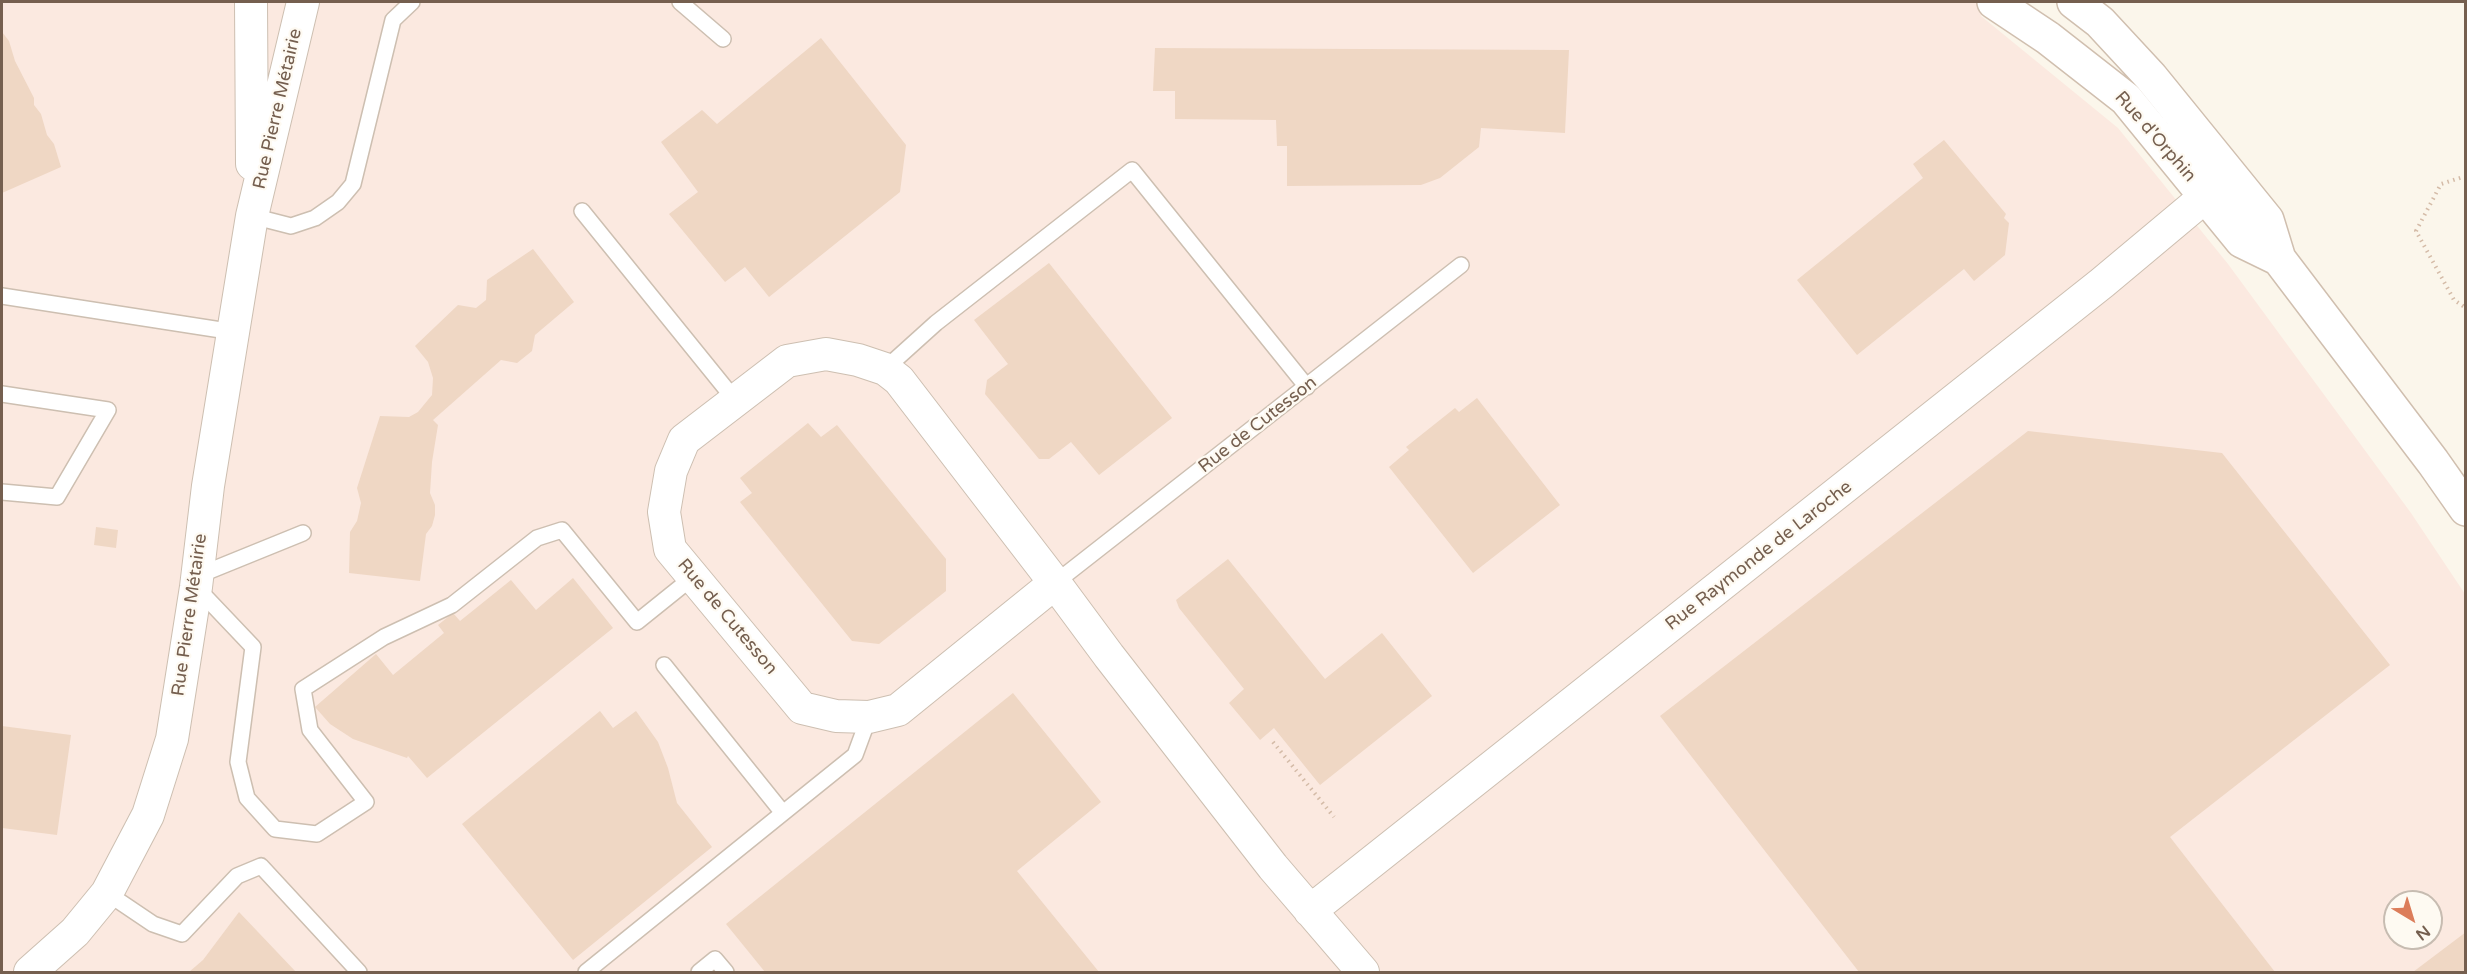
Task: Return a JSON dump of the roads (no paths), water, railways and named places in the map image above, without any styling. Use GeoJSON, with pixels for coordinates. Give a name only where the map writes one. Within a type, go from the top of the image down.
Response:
{"type":"FeatureCollection","features":[{"type":"Feature","properties":{"kind":"main road","name":"Rue d'Orphin"},"geometry":{"type":"LineString","coordinates":[[1994,2],[2048,38],[2126,99],[2242,241],[2278,259]]}},
{"type":"Feature","properties":{"kind":"main road","name":"Rue d'Orphin"},"geometry":{"type":"LineString","coordinates":[[2074,2],[2100,22],[2151,77],[2267,220],[2278,259],[2433,462],[2466,509]]}},
{"type":"Feature","properties":{"kind":"street","name":"Rue Pierre Métairie"},"geometry":{"type":"LineString","coordinates":[[251,2],[252,216]]}},
{"type":"Feature","properties":{"kind":"street","name":"Rue Pierre Métairie"},"geometry":{"type":"LineString","coordinates":[[30,972],[75,932],[107,893],[148,816],[172,739],[208,486],[252,216],[303,2]]}},
{"type":"Feature","properties":{"kind":"street","name":"Rue Raymonde de Laroche"},"geometry":{"type":"LineString","coordinates":[[1310,911],[2102,283],[2206,196]]}},
{"type":"Feature","properties":{"kind":"street","name":"Rue de Cutesson"},"geometry":{"type":"LineString","coordinates":[[1055,583],[898,710],[869,717],[836,716],[802,708],[670,549],[664,512],[671,471],[684,440],[787,361],[826,354],[858,360],[885,369],[899,380],[1055,583],[1273,867],[1363,972]]}},
{"type":"Feature","properties":{"kind":"lane"},"geometry":{"type":"LineString","coordinates":[[252,216],[291,226],[315,218],[338,202],[353,184],[393,20],[412,2]]}},
{"type":"Feature","properties":{"kind":"lane"},"geometry":{"type":"LineString","coordinates":[[680,2],[723,39]]}},
{"type":"Feature","properties":{"kind":"lane"},"geometry":{"type":"LineString","coordinates":[[885,369],[936,323],[1131,171],[1307,387]]}},
{"type":"Feature","properties":{"kind":"lane"},"geometry":{"type":"LineString","coordinates":[[582,211],[735,400]]}},
{"type":"Feature","properties":{"kind":"lane","name":"Rue de Cutesson"},"geometry":{"type":"LineString","coordinates":[[1055,583],[1461,265]]}},
{"type":"Feature","properties":{"kind":"lane"},"geometry":{"type":"LineString","coordinates":[[2,296],[234,332]]}},
{"type":"Feature","properties":{"kind":"lane"},"geometry":{"type":"LineString","coordinates":[[2,394],[108,410],[57,497],[2,492]]}},
{"type":"Feature","properties":{"kind":"lane"},"geometry":{"type":"LineString","coordinates":[[303,533],[196,582],[253,647],[238,762],[247,798],[275,829],[317,834],[366,802],[310,730],[303,689],[384,637],[452,605],[537,538],[562,530],[637,622],[693,577]]}},
{"type":"Feature","properties":{"kind":"lane"},"geometry":{"type":"LineString","coordinates":[[664,665],[783,813]]}},
{"type":"Feature","properties":{"kind":"lane"},"geometry":{"type":"LineString","coordinates":[[586,972],[855,755],[869,717]]}},
{"type":"Feature","properties":{"kind":"lane"},"geometry":{"type":"LineString","coordinates":[[107,893],[153,924],[182,934],[237,876],[261,866],[359,972]]}},
{"type":"Feature","properties":{"kind":"lane"},"geometry":{"type":"LineString","coordinates":[[699,972],[715,959],[726,972]]}}]}
